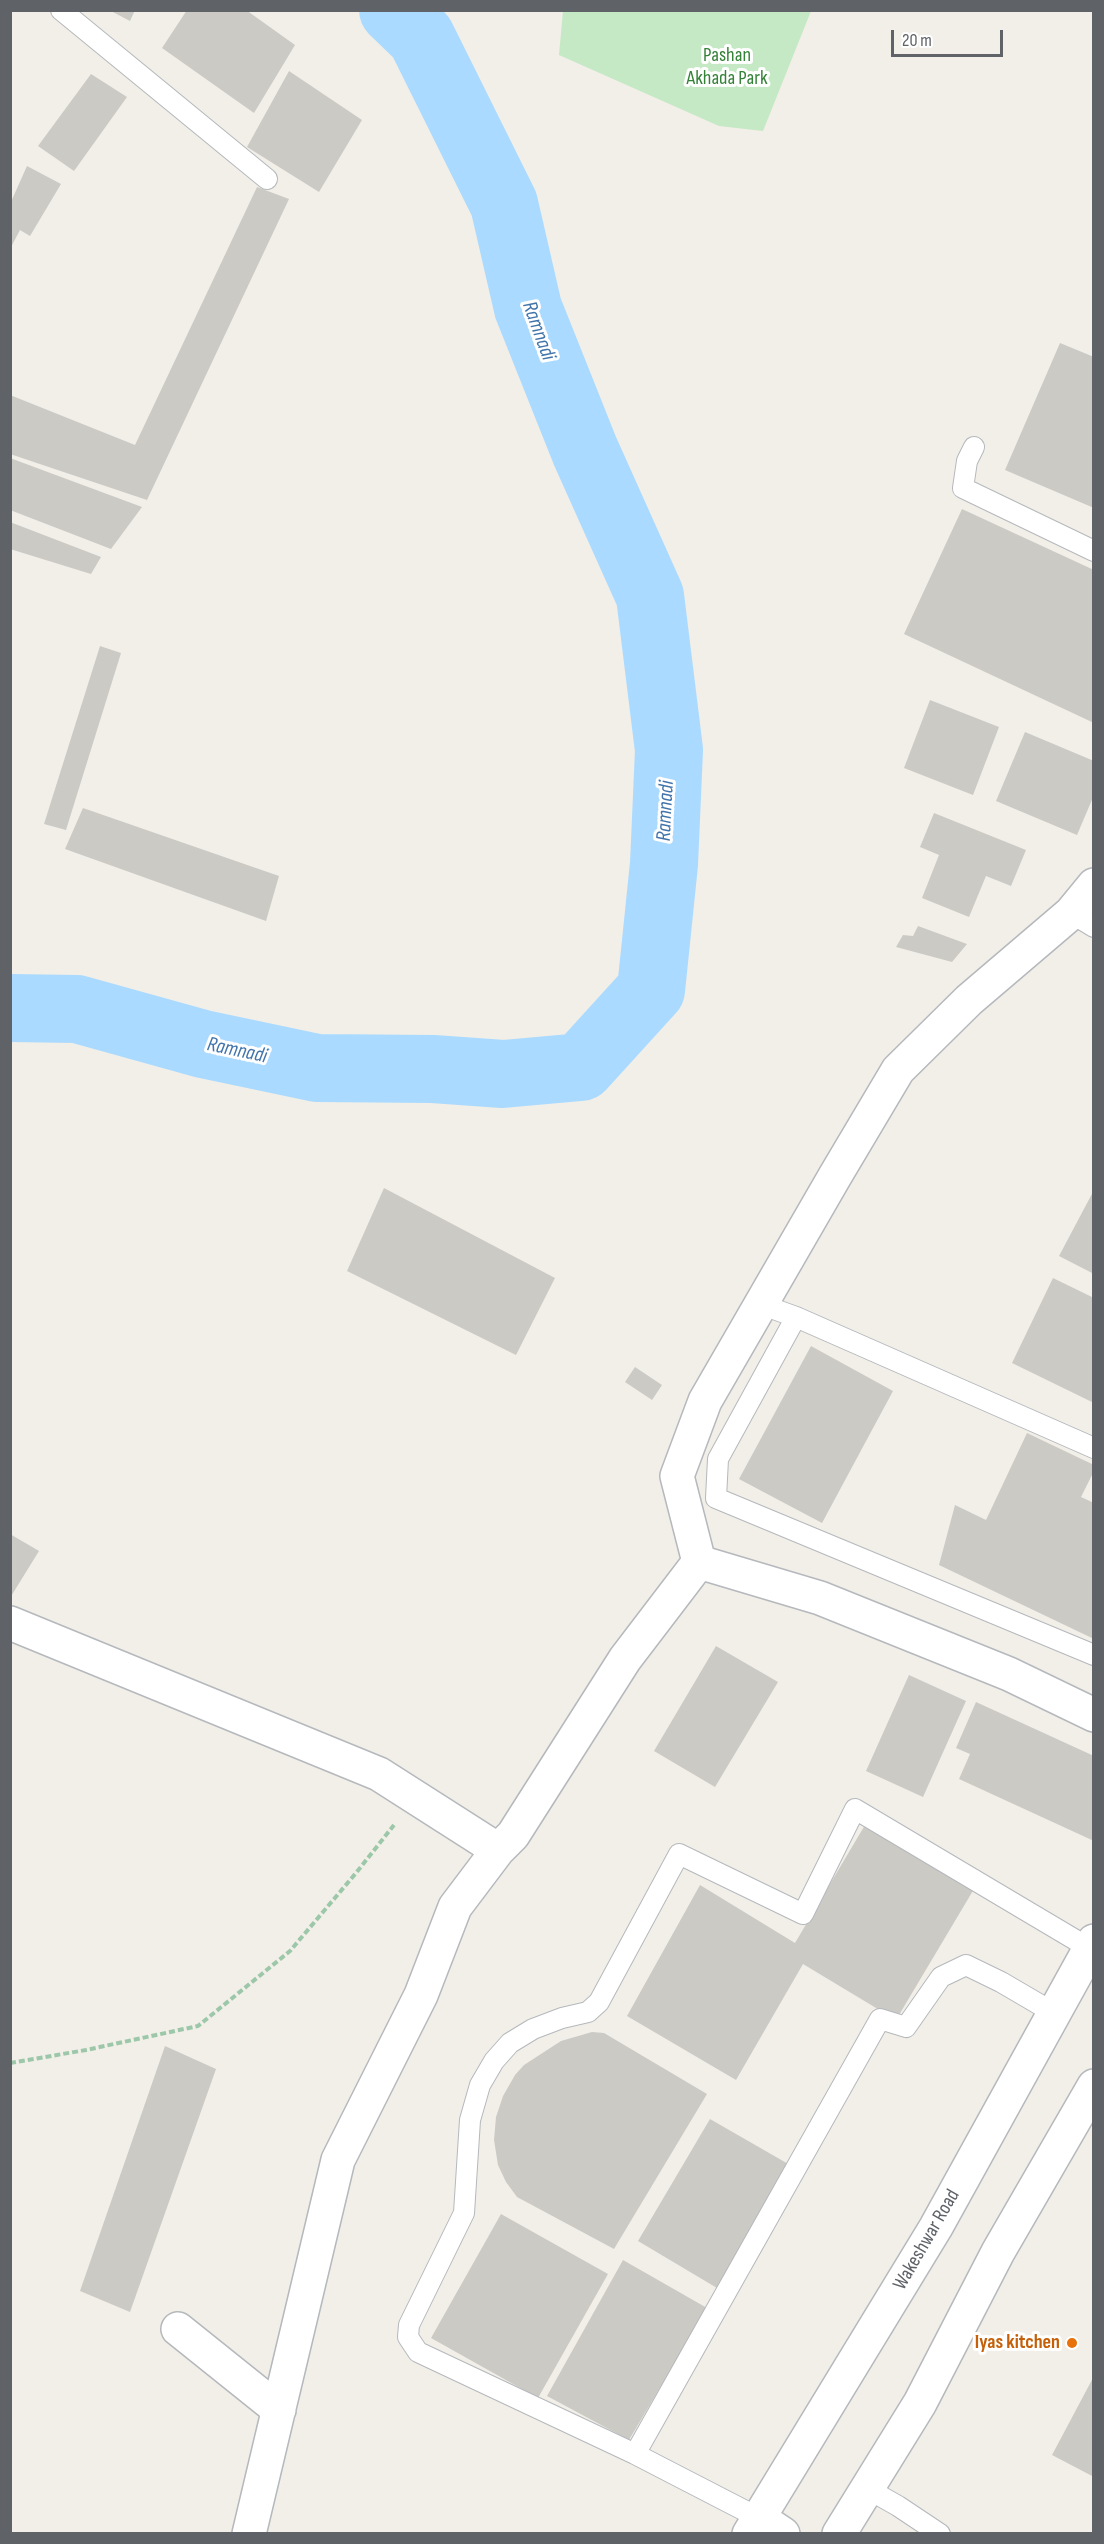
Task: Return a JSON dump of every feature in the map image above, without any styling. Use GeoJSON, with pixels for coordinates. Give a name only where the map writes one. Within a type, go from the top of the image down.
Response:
{"type":"FeatureCollection","features":[{"type":"Feature","properties":{"kind":"street"},"geometry":{"type":"LineString","coordinates":[[699,1562],[677,1476],[705,1401],[760,1304],[898,1070],[969,1000],[1082,920],[1094,885]]}},
{"type":"Feature","properties":{"kind":"street"},"geometry":{"type":"LineString","coordinates":[[699,1562],[820,1598],[1010,1674],[1094,1715]]}},
{"type":"Feature","properties":{"kind":"street"},"geometry":{"type":"LineString","coordinates":[[249,2534],[338,2160],[421,1995],[455,1907],[498,1850],[513,1835],[625,1659],[699,1562]]}},
{"type":"Feature","properties":{"kind":"street"},"geometry":{"type":"LineString","coordinates":[[10,1623],[379,1773],[498,1850]]}},
{"type":"Feature","properties":{"kind":"street","name":"Wakeshwar Road"},"geometry":{"type":"LineString","coordinates":[[763,2528],[936,2227],[1091,1944]]}},
{"type":"Feature","properties":{"kind":"street"},"geometry":{"type":"LineString","coordinates":[[839,2534],[920,2403],[998,2252],[1094,2086]]}},
{"type":"Feature","properties":{"kind":"street"},"geometry":{"type":"LineString","coordinates":[[178,2329],[279,2410]]}},
{"type":"Feature","properties":{"kind":"lane"},"geometry":{"type":"LineString","coordinates":[[61,10],[267,179]]}},
{"type":"Feature","properties":{"kind":"lane"},"geometry":{"type":"LineString","coordinates":[[974,447],[967,461],[963,488],[1094,551]]}},
{"type":"Feature","properties":{"kind":"lane"},"geometry":{"type":"LineString","coordinates":[[760,1304],[796,1317],[1094,1448]]}},
{"type":"Feature","properties":{"kind":"lane"},"geometry":{"type":"LineString","coordinates":[[796,1317],[718,1459],[716,1498],[1094,1655]]}},
{"type":"Feature","properties":{"kind":"lane"},"geometry":{"type":"LineString","coordinates":[[763,2528],[635,2454],[418,2352],[408,2337],[409,2325],[464,2213],[470,2120],[480,2085],[494,2061],[510,2043],[533,2029],[562,2018],[588,2012],[599,2002],[679,1854],[803,1914],[855,1809],[1091,1944]]}},
{"type":"Feature","properties":{"kind":"lane"},"geometry":{"type":"LineString","coordinates":[[635,2454],[880,2019],[906,2027],[940,1977],[966,1965],[1002,1982],[1054,2013]]}},
{"type":"Feature","properties":{"kind":"lane"},"geometry":{"type":"LineString","coordinates":[[868,2489],[940,2534]]}},
{"type":"Feature","properties":{"kind":"path"},"geometry":{"type":"LineString","coordinates":[[10,2063],[86,2050],[198,2026],[290,1951],[356,1873],[415,1797]]}},
{"type":"Feature","properties":{"kind":"green space","name":"Pashan Akhada Park"},"geometry":{"type":"Polygon","coordinates":[[[563,10],[811,11],[763,131],[719,126],[559,55],[563,10]]]}},
{"type":"Feature","properties":{"kind":"building"},"geometry":{"type":"Polygon","coordinates":[[[109,10],[135,10],[130,21],[109,10]]]}},
{"type":"Feature","properties":{"kind":"building"},"geometry":{"type":"Polygon","coordinates":[[[187,10],[246,10],[295,45],[254,113],[162,48],[187,10]]]}},
{"type":"Feature","properties":{"kind":"building"},"geometry":{"type":"Polygon","coordinates":[[[289,71],[362,120],[319,192],[247,147],[289,71]]]}},
{"type":"Feature","properties":{"kind":"building"},"geometry":{"type":"Polygon","coordinates":[[[91,74],[127,97],[74,171],[38,146],[91,74]]]}},
{"type":"Feature","properties":{"kind":"building"},"geometry":{"type":"Polygon","coordinates":[[[27,166],[61,184],[30,236],[20,230],[10,249],[10,204],[27,166]]]}},
{"type":"Feature","properties":{"kind":"building"},"geometry":{"type":"Polygon","coordinates":[[[257,187],[289,199],[147,500],[10,454],[10,395],[135,445],[257,187]]]}},
{"type":"Feature","properties":{"kind":"building"},"geometry":{"type":"Polygon","coordinates":[[[1060,343],[1094,357],[1094,508],[1005,470],[1060,343]]]}},
{"type":"Feature","properties":{"kind":"building"},"geometry":{"type":"Polygon","coordinates":[[[10,458],[142,507],[111,549],[10,510],[10,458]]]}},
{"type":"Feature","properties":{"kind":"building"},"geometry":{"type":"Polygon","coordinates":[[[962,509],[1094,570],[1094,723],[904,634],[962,509]]]}},
{"type":"Feature","properties":{"kind":"building"},"geometry":{"type":"Polygon","coordinates":[[[10,522],[101,557],[91,574],[10,549],[10,522]]]}},
{"type":"Feature","properties":{"kind":"building"},"geometry":{"type":"Polygon","coordinates":[[[100,646],[121,653],[66,830],[44,824],[100,646]]]}},
{"type":"Feature","properties":{"kind":"building"},"geometry":{"type":"Polygon","coordinates":[[[930,700],[999,727],[973,795],[904,768],[930,700]]]}},
{"type":"Feature","properties":{"kind":"building"},"geometry":{"type":"Polygon","coordinates":[[[1025,732],[1094,761],[1094,795],[1077,835],[996,801],[1025,732]]]}},
{"type":"Feature","properties":{"kind":"building"},"geometry":{"type":"Polygon","coordinates":[[[83,808],[279,876],[266,921],[65,849],[83,808]]]}},
{"type":"Feature","properties":{"kind":"building"},"geometry":{"type":"Polygon","coordinates":[[[934,813],[1026,850],[1011,886],[986,876],[969,917],[922,898],[939,855],[920,847],[934,813]]]}},
{"type":"Feature","properties":{"kind":"building"},"geometry":{"type":"Polygon","coordinates":[[[918,926],[967,944],[952,962],[896,947],[903,935],[913,936],[918,926]]]}},
{"type":"Feature","properties":{"kind":"building"},"geometry":{"type":"Polygon","coordinates":[[[384,1188],[555,1278],[516,1355],[347,1271],[384,1188]]]}},
{"type":"Feature","properties":{"kind":"building"},"geometry":{"type":"Polygon","coordinates":[[[1094,1190],[1094,1274],[1059,1256],[1094,1190]]]}},
{"type":"Feature","properties":{"kind":"building"},"geometry":{"type":"Polygon","coordinates":[[[1053,1278],[1094,1298],[1094,1403],[1012,1363],[1053,1278]]]}},
{"type":"Feature","properties":{"kind":"building"},"geometry":{"type":"Polygon","coordinates":[[[811,1346],[893,1391],[822,1523],[739,1479],[811,1346]]]}},
{"type":"Feature","properties":{"kind":"building"},"geometry":{"type":"Polygon","coordinates":[[[635,1367],[662,1385],[652,1400],[625,1382],[635,1367]]]}},
{"type":"Feature","properties":{"kind":"building"},"geometry":{"type":"Polygon","coordinates":[[[1027,1433],[1094,1465],[1094,1471],[1081,1497],[1094,1503],[1094,1639],[939,1565],[955,1505],[986,1520],[1027,1433]]]}},
{"type":"Feature","properties":{"kind":"building"},"geometry":{"type":"Polygon","coordinates":[[[10,1534],[39,1551],[10,1598],[10,1534]]]}},
{"type":"Feature","properties":{"kind":"building"},"geometry":{"type":"Polygon","coordinates":[[[716,1646],[778,1682],[715,1787],[654,1751],[716,1646]]]}},
{"type":"Feature","properties":{"kind":"building"},"geometry":{"type":"Polygon","coordinates":[[[909,1675],[966,1701],[923,1797],[866,1771],[909,1675]]]}},
{"type":"Feature","properties":{"kind":"building"},"geometry":{"type":"Polygon","coordinates":[[[976,1702],[1094,1756],[1094,1841],[959,1779],[970,1754],[956,1748],[976,1702]]]}},
{"type":"Feature","properties":{"kind":"building"},"geometry":{"type":"Polygon","coordinates":[[[865,1825],[974,1889],[896,2020],[803,1964],[736,2080],[627,2016],[700,1885],[795,1943],[865,1825]]]}},
{"type":"Feature","properties":{"kind":"building"},"geometry":{"type":"Polygon","coordinates":[[[592,2032],[604,2033],[707,2094],[614,2249],[517,2197],[506,2182],[498,2165],[494,2140],[496,2117],[503,2096],[515,2075],[524,2065],[561,2041],[592,2032]]]}},
{"type":"Feature","properties":{"kind":"building"},"geometry":{"type":"Polygon","coordinates":[[[165,2046],[216,2069],[130,2312],[80,2291],[165,2046]]]}},
{"type":"Feature","properties":{"kind":"building"},"geometry":{"type":"Polygon","coordinates":[[[710,2119],[790,2165],[717,2288],[638,2241],[710,2119]]]}},
{"type":"Feature","properties":{"kind":"building"},"geometry":{"type":"Polygon","coordinates":[[[501,2214],[608,2274],[538,2398],[431,2338],[501,2214]]]}},
{"type":"Feature","properties":{"kind":"building"},"geometry":{"type":"Polygon","coordinates":[[[623,2260],[707,2308],[629,2440],[547,2396],[623,2260]]]}},
{"type":"Feature","properties":{"kind":"building"},"geometry":{"type":"Polygon","coordinates":[[[1094,2376],[1094,2477],[1052,2455],[1094,2376]]]}},
{"type":"Feature","properties":{"kind":"waterway","name":"Ramnadi"},"geometry":{"type":"LineString","coordinates":[[10,1008],[77,1009],[203,1044],[317,1068],[433,1069],[503,1074],[581,1067],[651,990],[664,864],[669,750],[650,596],[585,451],[528,308],[504,204],[421,37],[393,10]]}},
{"type":"Feature","properties":{"kind":"place","name":"Iyas kitchen"},"geometry":{"type":"Point","coordinates":[1072,2343]}}]}
